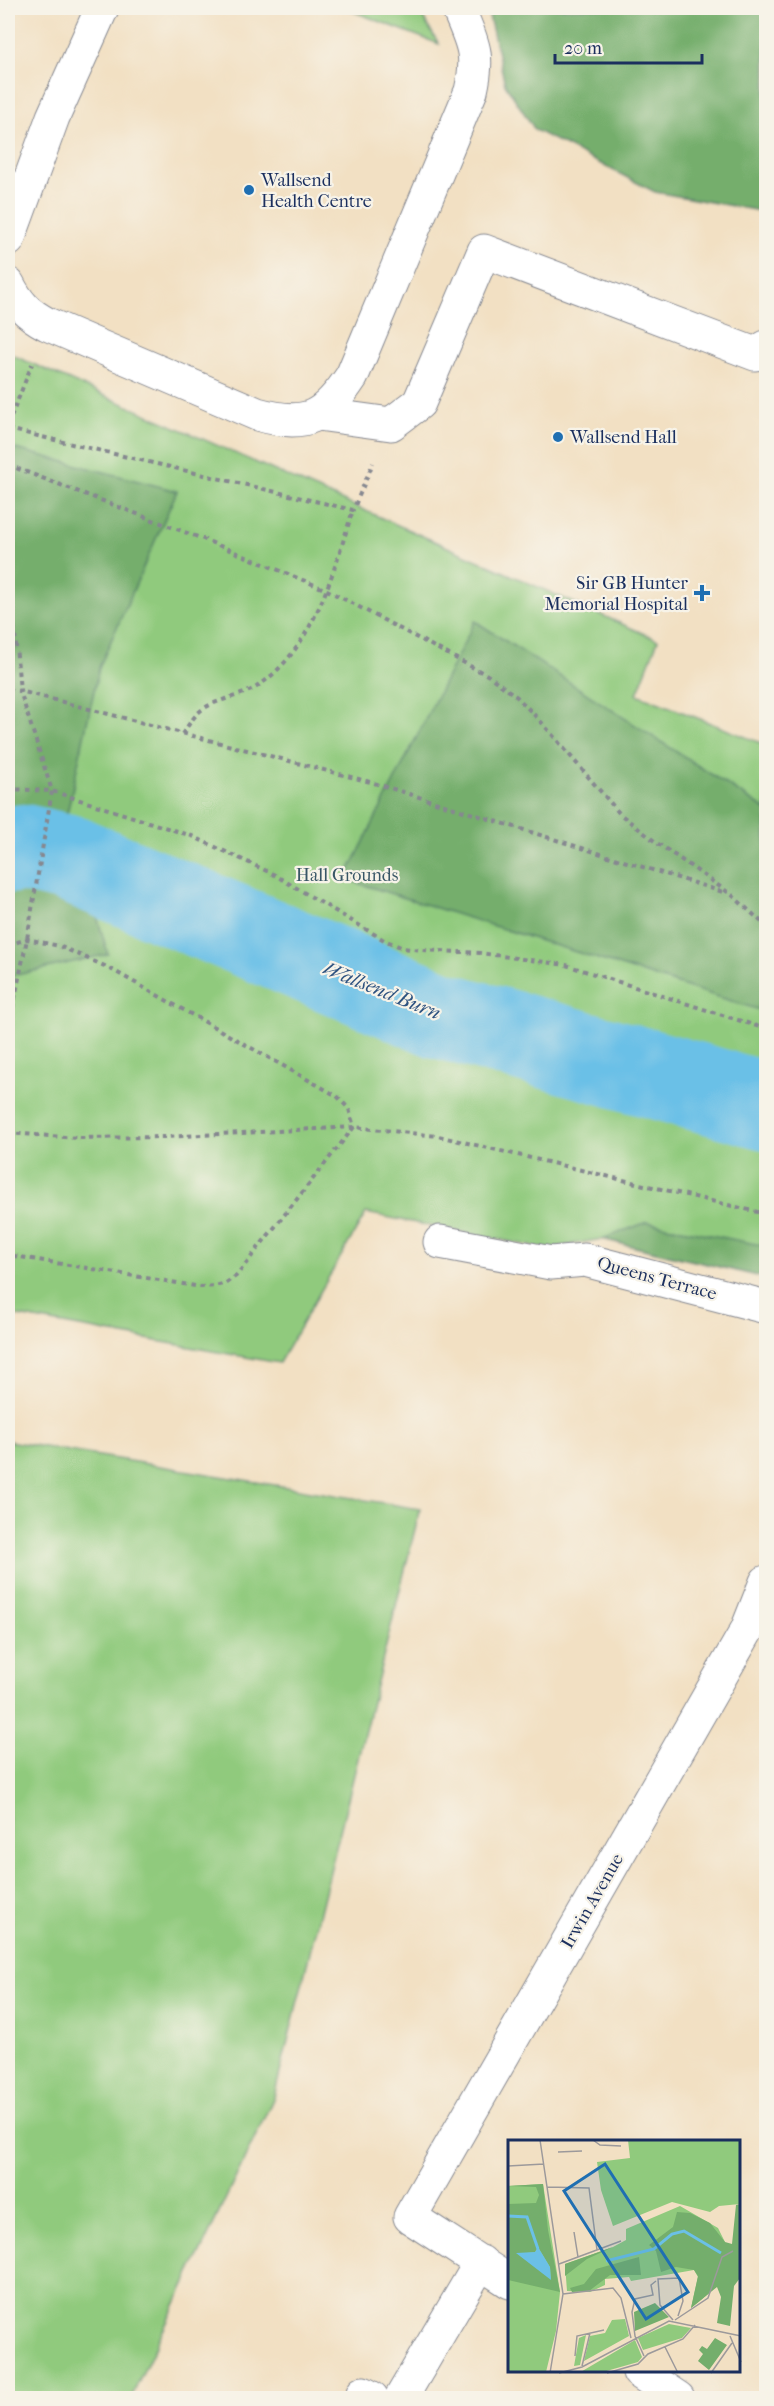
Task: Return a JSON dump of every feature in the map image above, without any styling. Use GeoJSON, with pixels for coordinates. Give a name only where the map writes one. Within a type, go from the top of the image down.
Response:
{"type":"FeatureCollection","features":[{"type":"Feature","properties":{"kind":"street"},"geometry":{"type":"LineString","coordinates":[[8,240],[53,117],[102,8]]}},
{"type":"Feature","properties":{"kind":"street"},"geometry":{"type":"LineString","coordinates":[[8,284],[13,295],[29,314],[47,324],[258,414],[279,420],[300,421],[318,414],[339,395],[352,376],[471,91],[476,68],[474,46],[458,8]]}},
{"type":"Feature","properties":{"kind":"street"},"geometry":{"type":"LineString","coordinates":[[318,414],[391,424],[419,403],[484,251],[755,354],[766,347]]}},
{"type":"Feature","properties":{"kind":"street","name":"Queens Terrace"},"geometry":{"type":"LineString","coordinates":[[440,1242],[551,1263],[585,1260],[766,1307]]}},
{"type":"Feature","properties":{"kind":"street","name":"Irwin Avenue"},"geometry":{"type":"LineString","coordinates":[[481,2262],[410,2217],[747,1630],[766,1581]]}},
{"type":"Feature","properties":{"kind":"street"},"geometry":{"type":"LineString","coordinates":[[401,2398],[481,2262],[508,2281]]}},
{"type":"Feature","properties":{"kind":"street"},"geometry":{"type":"LineString","coordinates":[[640,2373],[678,2398]]}},
{"type":"Feature","properties":{"kind":"path"},"geometry":{"type":"LineString","coordinates":[[47,324],[8,427],[353,510]]}},
{"type":"Feature","properties":{"kind":"path"},"geometry":{"type":"LineString","coordinates":[[182,734],[202,709],[256,688],[278,671],[294,654],[327,590],[353,510],[391,424]]}},
{"type":"Feature","properties":{"kind":"path"},"geometry":{"type":"LineString","coordinates":[[8,465],[203,539],[327,590],[489,676],[543,724],[620,814],[657,843],[732,895],[766,926]]}},
{"type":"Feature","properties":{"kind":"path"},"geometry":{"type":"LineString","coordinates":[[8,554],[20,691],[52,791],[27,939],[8,1032]]}},
{"type":"Feature","properties":{"kind":"path"},"geometry":{"type":"LineString","coordinates":[[8,690],[20,691],[374,783],[732,895]]}},
{"type":"Feature","properties":{"kind":"path"},"geometry":{"type":"LineString","coordinates":[[8,789],[52,791],[192,836],[273,874],[384,940],[403,948],[480,953],[566,964],[766,1029]]}},
{"type":"Feature","properties":{"kind":"path"},"geometry":{"type":"LineString","coordinates":[[8,945],[27,939],[60,946],[107,967],[336,1096],[349,1109],[354,1126]]}},
{"type":"Feature","properties":{"kind":"path"},"geometry":{"type":"LineString","coordinates":[[8,1255],[201,1287],[226,1283],[236,1276],[354,1126]]}},
{"type":"Feature","properties":{"kind":"path"},"geometry":{"type":"LineString","coordinates":[[8,1133],[78,1138],[132,1137],[354,1126],[438,1136],[766,1214]]}},
{"type":"Feature","properties":{"kind":"green space"},"geometry":{"type":"Polygon","coordinates":[[[344,8],[417,8],[439,44],[344,8]]]}},
{"type":"Feature","properties":{"kind":"green space"},"geometry":{"type":"Polygon","coordinates":[[[487,8],[766,8],[766,212],[655,192],[535,130],[505,84],[487,8]]]}},
{"type":"Feature","properties":{"kind":"green space","name":"Hall Grounds"},"geometry":{"type":"Polygon","coordinates":[[[8,353],[658,640],[637,694],[766,745],[766,1278],[602,1239],[546,1249],[366,1213],[279,1363],[8,1314],[8,353]]]}},
{"type":"Feature","properties":{"kind":"green space"},"geometry":{"type":"Polygon","coordinates":[[[8,447],[177,491],[99,668],[67,814],[108,954],[8,977],[8,447]]]}},
{"type":"Feature","properties":{"kind":"green space"},"geometry":{"type":"Polygon","coordinates":[[[475,621],[766,810],[766,1012],[345,879],[475,621]]]}},
{"type":"Feature","properties":{"kind":"green space"},"geometry":{"type":"Polygon","coordinates":[[[647,1222],[766,1246],[766,1278],[602,1239],[647,1222]]]}},
{"type":"Feature","properties":{"kind":"green space"},"geometry":{"type":"Polygon","coordinates":[[[8,1441],[420,1509],[274,2097],[131,2398],[8,2398],[8,1441]]]}},
{"type":"Feature","properties":{"kind":"waterway","name":"Wallsend Burn"},"geometry":{"type":"LineString","coordinates":[[8,850],[23,848],[68,858],[441,1015],[766,1106]]}},
{"type":"Feature","properties":{"kind":"place","name":"Wallsend Health Centre"},"geometry":{"type":"Point","coordinates":[249,190]}},
{"type":"Feature","properties":{"kind":"place","name":"Wallsend Hall"},"geometry":{"type":"Point","coordinates":[558,437]}},
{"type":"Feature","properties":{"kind":"place","name":"Sir GB Hunter Memorial Hospital"},"geometry":{"type":"Point","coordinates":[702,593]}}]}
